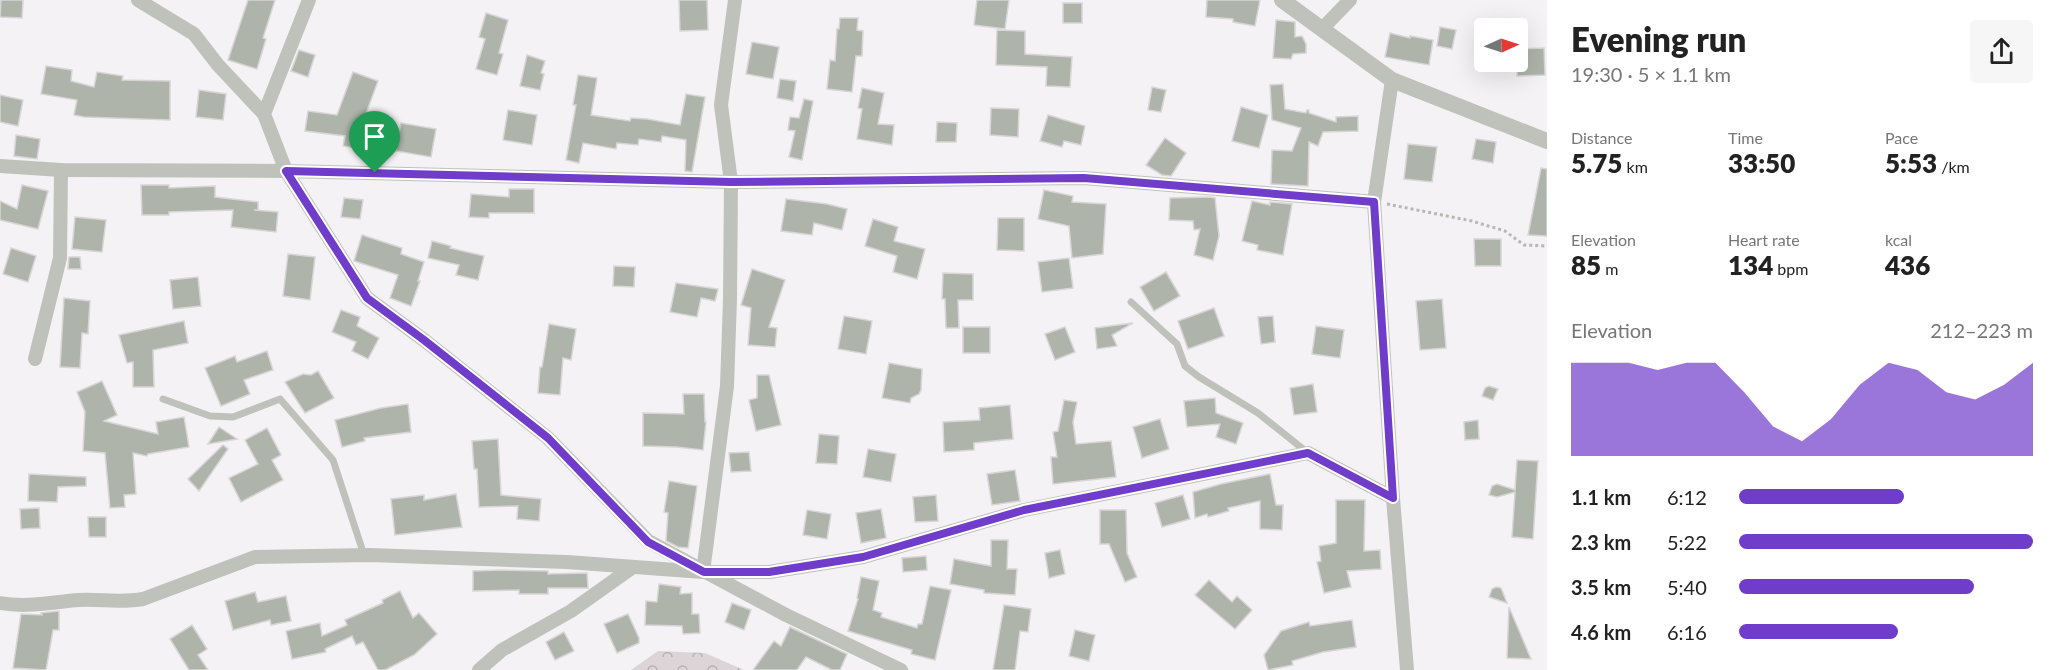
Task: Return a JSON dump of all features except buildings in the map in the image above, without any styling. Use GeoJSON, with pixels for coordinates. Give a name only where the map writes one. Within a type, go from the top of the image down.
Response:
{"type":"FeatureCollection","features":[{"type":"Feature","properties":{"kind":"street"},"geometry":{"type":"LineString","coordinates":[[138,0],[194,34],[218,65],[264,114],[286,171],[367,298],[548,438],[648,542],[786,615],[901,670]]}},
{"type":"Feature","properties":{"kind":"street"},"geometry":{"type":"LineString","coordinates":[[264,114],[309,0]]}},
{"type":"Feature","properties":{"kind":"street"},"geometry":{"type":"LineString","coordinates":[[704,572],[727,386],[731,182],[721,105],[735,0]]}},
{"type":"Feature","properties":{"kind":"street"},"geometry":{"type":"LineString","coordinates":[[1282,0],[1392,80],[1547,141]]}},
{"type":"Feature","properties":{"kind":"street"},"geometry":{"type":"LineString","coordinates":[[1322,29],[1350,0]]}},
{"type":"Feature","properties":{"kind":"street"},"geometry":{"type":"LineString","coordinates":[[1392,80],[1374,202],[1393,498],[1407,670]]}},
{"type":"Feature","properties":{"kind":"street"},"geometry":{"type":"LineString","coordinates":[[0,166],[61,170],[286,171],[731,182],[1084,178],[1374,202]]}},
{"type":"Feature","properties":{"kind":"street"},"geometry":{"type":"LineString","coordinates":[[35,359],[60,258],[61,170]]}},
{"type":"Feature","properties":{"kind":"street"},"geometry":{"type":"LineString","coordinates":[[0,603],[30,605],[80,600],[125,602],[143,599],[255,557],[364,555],[567,562],[704,572],[769,572],[863,557],[1024,510],[1308,453],[1393,498]]}},
{"type":"Feature","properties":{"kind":"street"},"geometry":{"type":"LineString","coordinates":[[479,670],[502,650],[571,610],[633,567]]}},
{"type":"Feature","properties":{"kind":"lane"},"geometry":{"type":"LineString","coordinates":[[1131,302],[1177,344],[1185,366],[1258,413],[1308,453]]}},
{"type":"Feature","properties":{"kind":"lane"},"geometry":{"type":"LineString","coordinates":[[163,399],[210,416],[233,417],[280,399],[333,459],[364,555]]}},
{"type":"Feature","properties":{"kind":"path"},"geometry":{"type":"LineString","coordinates":[[1374,202],[1472,221],[1505,231],[1524,245],[1547,246]]}},
{"type":"Feature","properties":{"kind":"green space"},"geometry":{"type":"Polygon","coordinates":[[[658,651],[705,653],[744,670],[631,670],[658,651]]]}},
{"type":"Feature","properties":{"kind":"route"},"geometry":{"type":"LineString","coordinates":[[286,171],[375,173],[731,182],[1084,178],[1374,202],[1393,498],[1308,453],[1024,510],[863,557],[769,572],[704,572],[648,542],[548,438],[367,298],[286,171]]}}]}
